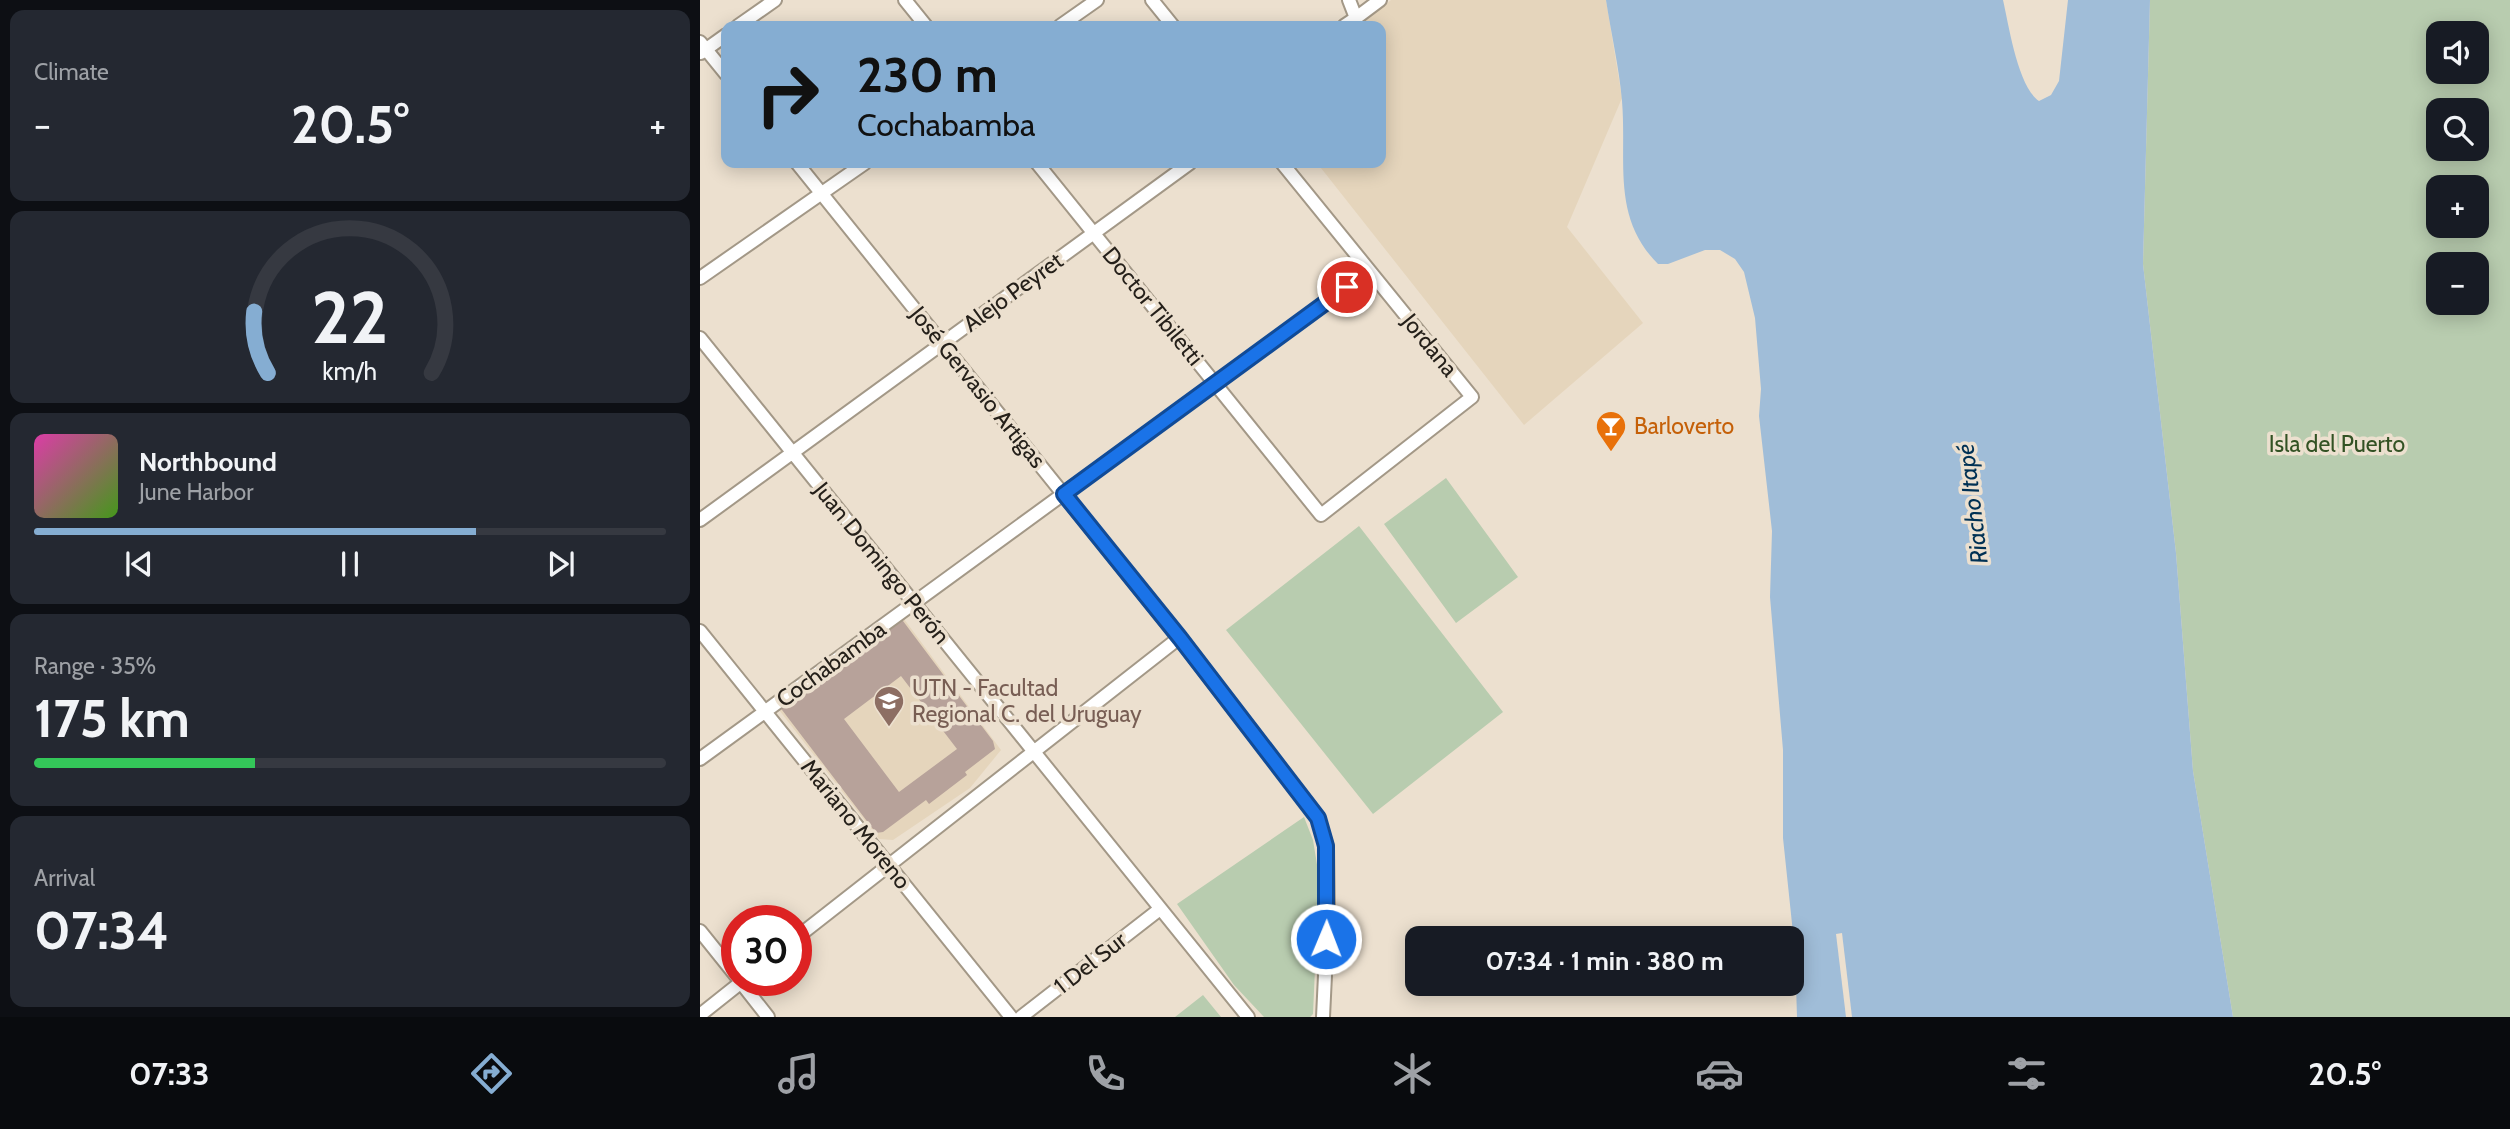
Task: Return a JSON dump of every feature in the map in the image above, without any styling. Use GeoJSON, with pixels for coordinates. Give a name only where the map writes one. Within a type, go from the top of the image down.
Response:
{"type":"FeatureCollection","features":[{"type":"Feature","properties":{"kind":"street"},"geometry":{"type":"LineString","coordinates":[[745,21],[775,0]]}},
{"type":"Feature","properties":{"kind":"street"},"geometry":{"type":"LineString","coordinates":[[905,0],[922,21]]}},
{"type":"Feature","properties":{"kind":"street"},"geometry":{"type":"LineString","coordinates":[[1067,21],[1097,0]]}},
{"type":"Feature","properties":{"kind":"street"},"geometry":{"type":"LineString","coordinates":[[1152,0],[1169,21]]}},
{"type":"Feature","properties":{"kind":"street"},"geometry":{"type":"LineString","coordinates":[[1349,0],[1356,18]]}},
{"type":"Feature","properties":{"kind":"street"},"geometry":{"type":"LineString","coordinates":[[1352,21],[1380,0]]}},
{"type":"Feature","properties":{"kind":"street"},"geometry":{"type":"LineString","coordinates":[[721,38],[702,48],[721,69]]}},
{"type":"Feature","properties":{"kind":"street","name":"José Gervasio Artigas"},"geometry":{"type":"LineString","coordinates":[[801,168],[1180,638],[1318,818],[1326,846],[1328,913],[1323,1017]]}},
{"type":"Feature","properties":{"kind":"street"},"geometry":{"type":"LineString","coordinates":[[700,278],[858,168]]}},
{"type":"Feature","properties":{"kind":"street","name":"Doctor Tibiletti"},"geometry":{"type":"LineString","coordinates":[[1041,168],[1321,515]]}},
{"type":"Feature","properties":{"kind":"street","name":"Alejo Peyret"},"geometry":{"type":"LineString","coordinates":[[700,520],[1183,168]]}},
{"type":"Feature","properties":{"kind":"street","name":"Jordana"},"geometry":{"type":"LineString","coordinates":[[1286,168],[1472,397],[1321,515]]}},
{"type":"Feature","properties":{"kind":"street","name":"Cochabamba"},"geometry":{"type":"LineString","coordinates":[[700,760],[1369,271]]}},
{"type":"Feature","properties":{"kind":"street","name":"Juan Domingo Perón"},"geometry":{"type":"LineString","coordinates":[[700,338],[1248,1017]]}},
{"type":"Feature","properties":{"kind":"street","name":"Mariano Moreno"},"geometry":{"type":"LineString","coordinates":[[700,631],[1011,1017]]}},
{"type":"Feature","properties":{"kind":"street"},"geometry":{"type":"LineString","coordinates":[[812,925],[1180,638]]}},
{"type":"Feature","properties":{"kind":"street","name":"1 Del Sur"},"geometry":{"type":"LineString","coordinates":[[1021,1017],[1160,909]]}},
{"type":"Feature","properties":{"kind":"street"},"geometry":{"type":"LineString","coordinates":[[700,931],[721,957]]}},
{"type":"Feature","properties":{"kind":"street"},"geometry":{"type":"LineString","coordinates":[[700,1015],[722,996]]}},
{"type":"Feature","properties":{"kind":"street"},"geometry":{"type":"LineString","coordinates":[[752,996],[768,1017]]}},
{"type":"Feature","properties":{"kind":"shaded area"},"geometry":{"type":"Polygon","coordinates":[[[1391,0],[1606,0],[1622,98],[1567,227],[1643,323],[1524,425],[1321,168],[1386,168],[1386,21],[1364,21],[1391,0]]]}},
{"type":"Feature","properties":{"kind":"shaded area","name":"UTN - Facultad Regional C. del Uruguay"},"geometry":{"type":"Polygon","coordinates":[[[904,619],[1001,750],[970,788],[893,840],[879,839],[776,706],[890,621],[904,619]]]}},
{"type":"Feature","properties":{"kind":"green space","name":"Isla del Puerto"},"geometry":{"type":"Polygon","coordinates":[[[2150,0],[2510,0],[2510,1017],[2233,1017],[2193,771],[2176,553],[2143,264],[2150,0]]]}},
{"type":"Feature","properties":{"kind":"green space"},"geometry":{"type":"Polygon","coordinates":[[[1446,478],[1518,577],[1456,623],[1384,524],[1446,478]]]}},
{"type":"Feature","properties":{"kind":"green space"},"geometry":{"type":"Polygon","coordinates":[[[1359,526],[1503,712],[1373,814],[1226,630],[1359,526]]]}},
{"type":"Feature","properties":{"kind":"green space"},"geometry":{"type":"Polygon","coordinates":[[[1304,817],[1313,840],[1319,877],[1313,1014],[1310,1017],[1264,1017],[1234,985],[1177,904],[1304,817]]]}},
{"type":"Feature","properties":{"kind":"green space"},"geometry":{"type":"Polygon","coordinates":[[[1203,995],[1221,1017],[1175,1017],[1203,995]]]}},
{"type":"Feature","properties":{"kind":"water","name":"Riacho Itapé"},"geometry":{"type":"Polygon","coordinates":[[[1606,0],[2003,0],[2020,70],[2025,83],[2039,101],[2051,95],[2059,81],[2068,0],[2150,0],[2143,264],[2176,553],[2193,771],[2233,1017],[1797,1017],[1796,996],[1804,996],[1804,926],[1792,926],[1783,838],[1783,750],[1770,597],[1772,531],[1759,416],[1761,389],[1755,318],[1744,272],[1735,259],[1720,250],[1705,250],[1668,264],[1658,264],[1643,246],[1633,227],[1624,187],[1622,101],[1606,0]]]}},
{"type":"Feature","properties":{"kind":"pier"},"geometry":{"type":"Polygon","coordinates":[[[1842,933],[1852,1017],[1846,1017],[1836,934],[1842,933]]]}},
{"type":"Feature","properties":{"kind":"building","name":"UTN - Facultad Regional C. del Uruguay"},"geometry":{"type":"Polygon","coordinates":[[[891,621],[903,621],[993,741],[995,749],[929,804],[926,800],[883,832],[876,833],[779,706],[891,621]],[[901,676],[844,719],[899,792],[957,749],[901,676]]]}},
{"type":"Feature","properties":{"kind":"place","name":"Barloverto"},"geometry":{"type":"Point","coordinates":[1611,453]}},
{"type":"Feature","properties":{"kind":"place","name":"UTN - Facultad Regional C. del Uruguay"},"geometry":{"type":"Point","coordinates":[889,728]}},
{"type":"Feature","properties":{"kind":"route"},"geometry":{"type":"LineString","coordinates":[[1326,939],[1326,846],[1318,818],[1180,638],[1064,494],[1347,287]]}}]}
